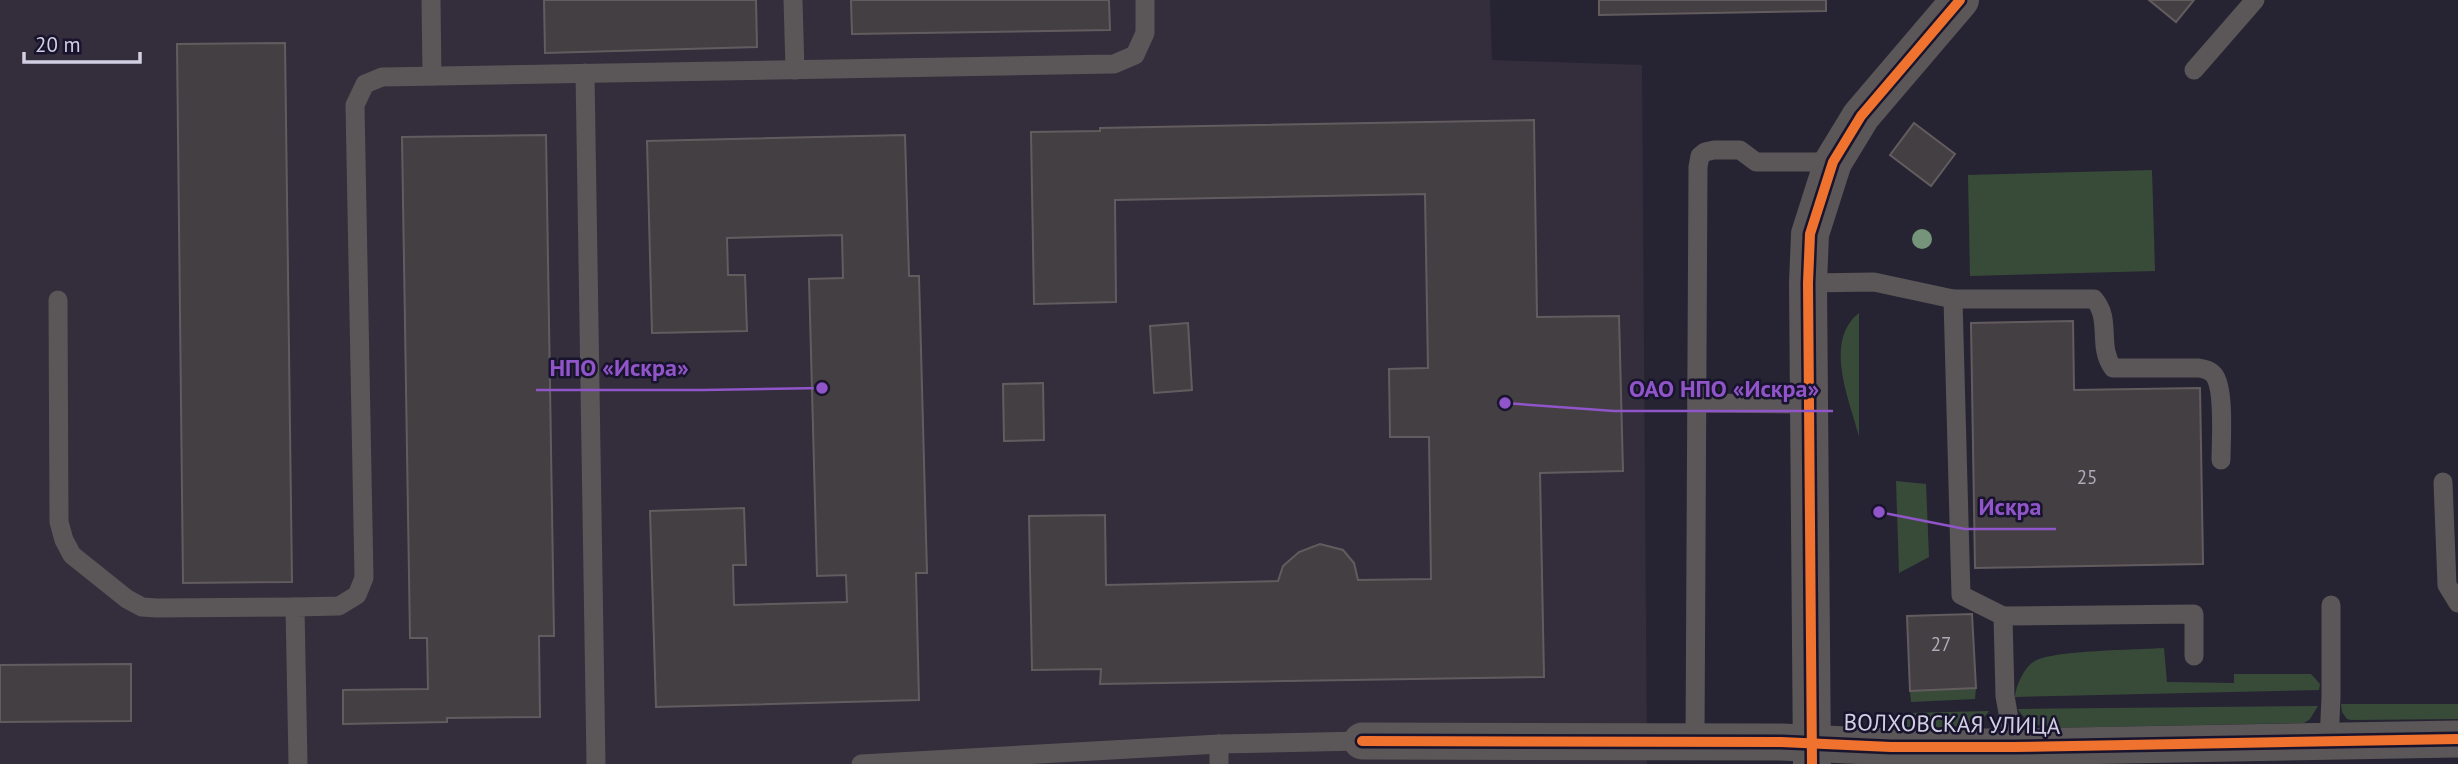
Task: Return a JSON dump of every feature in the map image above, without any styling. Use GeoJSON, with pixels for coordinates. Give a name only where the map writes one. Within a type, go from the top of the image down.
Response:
{"type":"FeatureCollection","features":[{"type":"Feature","properties":{"kind":"street"},"geometry":{"type":"LineString","coordinates":[[1812,753],[1808,283],[1810,234],[1833,162],[1861,116],[1960,0]]}},
{"type":"Feature","properties":{"kind":"street","name":"ВОЛХОВСКАЯ УЛИЦА"},"geometry":{"type":"LineString","coordinates":[[1362,741],[1429,753],[1711,749],[1812,753],[1891,747],[2014,747],[2222,754],[2329,742],[2458,739]]}},
{"type":"Feature","properties":{"kind":"lane"},"geometry":{"type":"LineString","coordinates":[[431,0],[432,76]]}},
{"type":"Feature","properties":{"kind":"lane"},"geometry":{"type":"LineString","coordinates":[[793,0],[795,70]]}},
{"type":"Feature","properties":{"kind":"lane"},"geometry":{"type":"LineString","coordinates":[[58,300],[59,522],[72,555],[127,599],[142,607],[339,606],[357,595],[364,578],[355,104],[365,84],[382,77],[1114,64],[1135,54],[1140,44],[1145,33],[1145,0]]}},
{"type":"Feature","properties":{"kind":"lane"},"geometry":{"type":"LineString","coordinates":[[2194,70],[2255,0]]}},
{"type":"Feature","properties":{"kind":"lane"},"geometry":{"type":"LineString","coordinates":[[584,73],[596,764]]}},
{"type":"Feature","properties":{"kind":"lane"},"geometry":{"type":"LineString","coordinates":[[1711,749],[1697,403],[1700,156],[1714,150],[1740,150],[1756,162],[1833,162]]}},
{"type":"Feature","properties":{"kind":"lane"},"geometry":{"type":"LineString","coordinates":[[1808,283],[1874,282],[1953,299],[2094,299],[2104,317],[2104,351],[2113,368],[2199,368],[2209,370],[2216,377],[2220,391],[2221,460]]}},
{"type":"Feature","properties":{"kind":"lane"},"geometry":{"type":"LineString","coordinates":[[1953,299],[1961,595],[2003,616],[2194,614],[2194,656]]}},
{"type":"Feature","properties":{"kind":"lane"},"geometry":{"type":"LineString","coordinates":[[1697,403],[1809,404]]}},
{"type":"Feature","properties":{"kind":"lane"},"geometry":{"type":"LineString","coordinates":[[2443,482],[2447,585],[2458,603]]}},
{"type":"Feature","properties":{"kind":"lane"},"geometry":{"type":"LineString","coordinates":[[2329,742],[2331,605]]}},
{"type":"Feature","properties":{"kind":"lane"},"geometry":{"type":"LineString","coordinates":[[295,607],[298,764]]}},
{"type":"Feature","properties":{"kind":"lane"},"geometry":{"type":"LineString","coordinates":[[2003,616],[2005,696],[2014,747]]}},
{"type":"Feature","properties":{"kind":"lane"},"geometry":{"type":"LineString","coordinates":[[861,764],[1219,754],[1362,741]]}},
{"type":"Feature","properties":{"kind":"shaded area"},"geometry":{"type":"Polygon","coordinates":[[[0,0],[1490,0],[1492,60],[1642,65],[1647,764],[0,764],[0,0]]]}},
{"type":"Feature","properties":{"kind":"green space"},"geometry":{"type":"Polygon","coordinates":[[[2152,170],[2155,271],[1970,276],[1968,175],[2152,170]]]}},
{"type":"Feature","properties":{"kind":"green space"},"geometry":{"type":"Polygon","coordinates":[[[1859,313],[1859,436],[1842,372],[1841,355],[1848,325],[1859,313]]]}},
{"type":"Feature","properties":{"kind":"green space"},"geometry":{"type":"Polygon","coordinates":[[[1896,481],[1926,484],[1929,557],[1899,573],[1896,481]]]}},
{"type":"Feature","properties":{"kind":"green space"},"geometry":{"type":"Polygon","coordinates":[[[2164,648],[2167,682],[2234,683],[2234,674],[2311,674],[2320,684],[2319,690],[2015,697],[2027,668],[2045,657],[2164,648]]]}},
{"type":"Feature","properties":{"kind":"green space"},"geometry":{"type":"Polygon","coordinates":[[[1976,688],[1975,699],[1911,702],[1910,691],[1976,688]]]}},
{"type":"Feature","properties":{"kind":"green space"},"geometry":{"type":"Polygon","coordinates":[[[2341,704],[2458,704],[2458,719],[2351,720],[2342,712],[2341,704]]]}},
{"type":"Feature","properties":{"kind":"green space"},"geometry":{"type":"Polygon","coordinates":[[[2318,706],[2304,723],[2049,728],[2031,722],[2018,709],[2318,706]]]}},
{"type":"Feature","properties":{"kind":"green space"},"geometry":{"type":"Polygon","coordinates":[[[1989,711],[1983,718],[1964,725],[1907,727],[1907,713],[1989,711]]]}},
{"type":"Feature","properties":{"kind":"building"},"geometry":{"type":"Polygon","coordinates":[[[544,0],[756,0],[757,47],[545,53],[544,0]]]}},
{"type":"Feature","properties":{"kind":"building"},"geometry":{"type":"Polygon","coordinates":[[[851,0],[1109,0],[1110,30],[852,34],[851,0]]]}},
{"type":"Feature","properties":{"kind":"building"},"geometry":{"type":"Polygon","coordinates":[[[1599,0],[1826,0],[1826,11],[1599,15],[1599,0]]]}},
{"type":"Feature","properties":{"kind":"building"},"geometry":{"type":"Polygon","coordinates":[[[2149,0],[2194,0],[2176,22],[2149,0]]]}},
{"type":"Feature","properties":{"kind":"building"},"geometry":{"type":"Polygon","coordinates":[[[285,43],[292,582],[183,583],[177,44],[285,43]]]}},
{"type":"Feature","properties":{"kind":"building"},"geometry":{"type":"Polygon","coordinates":[[[1534,120],[1537,317],[1619,316],[1623,471],[1540,473],[1544,677],[1100,684],[1101,669],[1032,670],[1029,516],[1105,515],[1106,585],[1278,581],[1283,566],[1299,552],[1320,544],[1343,550],[1354,563],[1358,580],[1431,579],[1429,437],[1390,437],[1389,369],[1428,368],[1425,194],[1115,200],[1116,302],[1034,304],[1031,132],[1100,131],[1100,128],[1534,120]]]}},
{"type":"Feature","properties":{"kind":"building"},"geometry":{"type":"Polygon","coordinates":[[[1914,123],[1955,154],[1931,186],[1890,155],[1914,123]]]}},
{"type":"Feature","properties":{"kind":"building"},"geometry":{"type":"Polygon","coordinates":[[[546,135],[554,636],[539,636],[540,717],[447,718],[447,722],[343,724],[343,690],[428,689],[427,638],[410,638],[402,137],[546,135]]]}},
{"type":"Feature","properties":{"kind":"building"},"geometry":{"type":"Polygon","coordinates":[[[905,135],[909,276],[919,276],[927,573],[916,573],[919,700],[656,707],[650,511],[744,508],[746,565],[733,565],[734,605],[847,602],[846,575],[817,576],[809,279],[843,278],[842,235],[727,238],[728,275],[745,275],[747,331],[652,333],[647,141],[905,135]]]}},
{"type":"Feature","properties":{"kind":"building"},"geometry":{"type":"Polygon","coordinates":[[[2073,321],[2074,390],[2200,388],[2203,564],[1975,568],[1971,323],[2073,321]]]}},
{"type":"Feature","properties":{"kind":"building"},"geometry":{"type":"Polygon","coordinates":[[[1188,323],[1192,390],[1154,393],[1150,326],[1188,323]]]}},
{"type":"Feature","properties":{"kind":"building"},"geometry":{"type":"Polygon","coordinates":[[[1043,383],[1044,440],[1004,441],[1003,384],[1043,383]]]}},
{"type":"Feature","properties":{"kind":"building"},"geometry":{"type":"Polygon","coordinates":[[[1972,614],[1976,688],[1910,691],[1907,616],[1972,614]]]}},
{"type":"Feature","properties":{"kind":"building"},"geometry":{"type":"Polygon","coordinates":[[[131,664],[131,721],[0,722],[0,665],[131,664]]]}},
{"type":"Feature","properties":{"kind":"cycle path"},"geometry":{"type":"LineString","coordinates":[[1812,764],[1808,283],[1810,234],[1833,162],[1861,116],[1960,0]]}},
{"type":"Feature","properties":{"kind":"cycle path"},"geometry":{"type":"LineString","coordinates":[[1362,741],[1781,742],[1891,747],[2014,747],[2458,739]]}},
{"type":"Feature","properties":{"kind":"place","name":"НПО «Искра»"},"geometry":{"type":"Point","coordinates":[822,388]}},
{"type":"Feature","properties":{"kind":"place","name":"ОАО НПО «Искра»"},"geometry":{"type":"Point","coordinates":[1505,403]}},
{"type":"Feature","properties":{"kind":"place","name":"Искра"},"geometry":{"type":"Point","coordinates":[1879,512]}}]}
